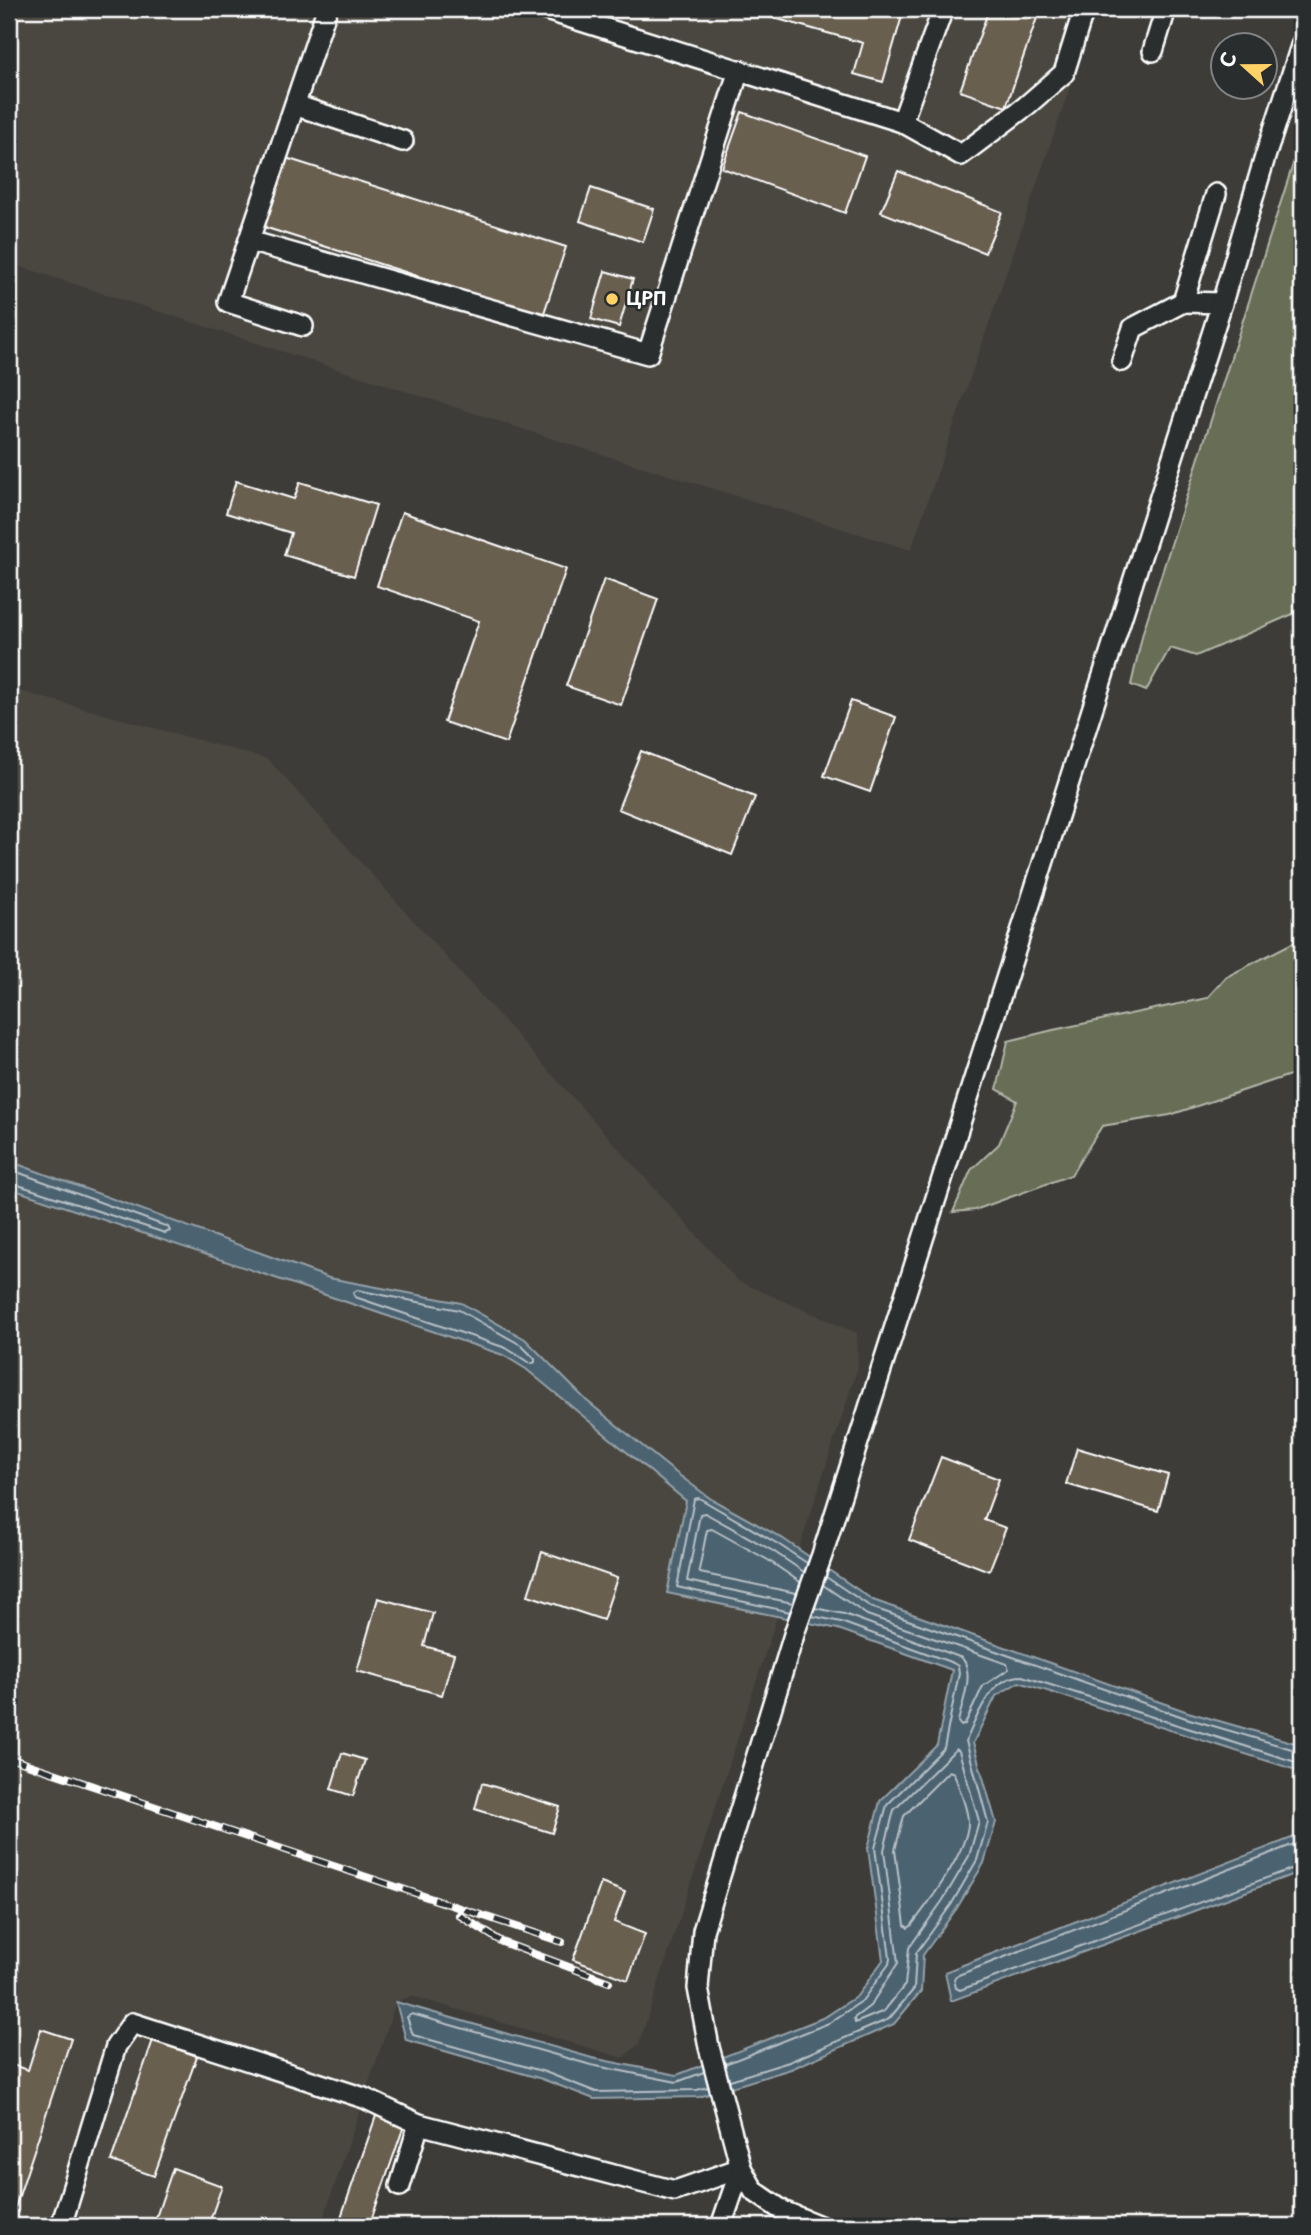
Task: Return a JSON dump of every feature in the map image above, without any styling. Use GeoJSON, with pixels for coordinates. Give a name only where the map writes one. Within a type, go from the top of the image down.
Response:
{"type":"FeatureCollection","features":[{"type":"Feature","properties":{"kind":"street"},"geometry":{"type":"LineString","coordinates":[[303,326],[228,302],[327,9]]}},
{"type":"Feature","properties":{"kind":"street"},"geometry":{"type":"LineString","coordinates":[[543,9],[902,122],[961,155],[1026,106],[1064,73],[1084,9]]}},
{"type":"Feature","properties":{"kind":"street"},"geometry":{"type":"LineString","coordinates":[[902,122],[943,9]]}},
{"type":"Feature","properties":{"kind":"street"},"geometry":{"type":"LineString","coordinates":[[1153,51],[1166,9]]}},
{"type":"Feature","properties":{"kind":"street"},"geometry":{"type":"LineString","coordinates":[[820,2226],[783,2211],[754,2191],[741,2168],[709,2047],[698,1987],[703,1931],[796,1628],[822,1555],[1222,303],[1302,43]]}},
{"type":"Feature","properties":{"kind":"street"},"geometry":{"type":"LineString","coordinates":[[249,241],[648,354],[739,70]]}},
{"type":"Feature","properties":{"kind":"street"},"geometry":{"type":"LineString","coordinates":[[295,105],[403,141]]}},
{"type":"Feature","properties":{"kind":"street"},"geometry":{"type":"LineString","coordinates":[[1183,302],[1216,194]]}},
{"type":"Feature","properties":{"kind":"street"},"geometry":{"type":"LineString","coordinates":[[1122,360],[1133,328],[1183,302],[1222,303]]}},
{"type":"Feature","properties":{"kind":"street"},"geometry":{"type":"LineString","coordinates":[[61,2226],[116,2046],[132,2023],[364,2098],[419,2124],[675,2191],[741,2168]]}},
{"type":"Feature","properties":{"kind":"street"},"geometry":{"type":"LineString","coordinates":[[400,2186],[419,2124]]}},
{"type":"Feature","properties":{"kind":"street"},"geometry":{"type":"LineString","coordinates":[[721,2226],[741,2168]]}},
{"type":"Feature","properties":{"kind":"shaded area"},"geometry":{"type":"Polygon","coordinates":[[[9,9],[1097,9],[911,550],[575,446],[9,263],[9,9]]]}},
{"type":"Feature","properties":{"kind":"shaded area"},"geometry":{"type":"Polygon","coordinates":[[[9,688],[268,759],[738,1281],[857,1333],[858,1367],[639,2044],[623,2058],[411,1996],[396,2002],[321,2226],[9,2226],[9,688]]]}},
{"type":"Feature","properties":{"kind":"green space"},"geometry":{"type":"Polygon","coordinates":[[[1302,136],[1302,610],[1196,656],[1170,648],[1146,691],[1131,685],[1143,632],[1302,136]]]}},
{"type":"Feature","properties":{"kind":"green space"},"geometry":{"type":"Polygon","coordinates":[[[1302,938],[1302,1071],[1170,1115],[1102,1126],[1071,1175],[975,1210],[953,1212],[971,1170],[999,1144],[1017,1101],[997,1089],[1008,1041],[1207,998],[1226,977],[1302,938]]]}},
{"type":"Feature","properties":{"kind":"water"},"geometry":{"type":"Polygon","coordinates":[[[9,1161],[329,1278],[461,1303],[525,1339],[587,1401],[711,1499],[782,1538],[873,1600],[1188,1712],[1302,1745],[1302,1772],[1019,1682],[996,1696],[973,1743],[996,1822],[984,1863],[957,1908],[923,1955],[921,1991],[894,2024],[791,2069],[699,2097],[594,2099],[542,2079],[406,2040],[396,2002],[592,2058],[677,2075],[825,2017],[857,1996],[883,1960],[868,1848],[880,1801],[937,1745],[952,1670],[838,1629],[667,1593],[686,1501],[526,1369],[503,1355],[9,1188],[9,1161]]]}},
{"type":"Feature","properties":{"kind":"water"},"geometry":{"type":"Polygon","coordinates":[[[1302,1834],[1302,1871],[951,2001],[945,1972],[1302,1834]]]}},
{"type":"Feature","properties":{"kind":"building"},"geometry":{"type":"Polygon","coordinates":[[[742,9],[904,9],[883,82],[854,74],[863,43],[742,9]]]}},
{"type":"Feature","properties":{"kind":"building"},"geometry":{"type":"Polygon","coordinates":[[[989,9],[1040,9],[1006,107],[960,91],[989,9]]]}},
{"type":"Feature","properties":{"kind":"building"},"geometry":{"type":"Polygon","coordinates":[[[742,112],[865,156],[845,213],[722,168],[742,112]]]}},
{"type":"Feature","properties":{"kind":"building"},"geometry":{"type":"Polygon","coordinates":[[[286,158],[566,247],[543,316],[264,227],[286,158]]]}},
{"type":"Feature","properties":{"kind":"building"},"geometry":{"type":"Polygon","coordinates":[[[898,171],[1002,212],[985,253],[881,212],[898,171]]]}},
{"type":"Feature","properties":{"kind":"building"},"geometry":{"type":"Polygon","coordinates":[[[591,188],[654,209],[643,242],[580,221],[591,188]]]}},
{"type":"Feature","properties":{"kind":"building","name":"ЦРП"},"geometry":{"type":"Polygon","coordinates":[[[605,271],[633,279],[619,327],[591,319],[605,271]]]}},
{"type":"Feature","properties":{"kind":"building"},"geometry":{"type":"Polygon","coordinates":[[[236,481],[294,499],[300,482],[376,505],[354,576],[284,555],[291,533],[226,513],[236,481]]]}},
{"type":"Feature","properties":{"kind":"building"},"geometry":{"type":"Polygon","coordinates":[[[402,512],[566,569],[506,743],[444,722],[479,621],[377,586],[402,512]]]}},
{"type":"Feature","properties":{"kind":"building"},"geometry":{"type":"Polygon","coordinates":[[[604,579],[658,599],[621,705],[566,686],[604,579]]]}},
{"type":"Feature","properties":{"kind":"building"},"geometry":{"type":"Polygon","coordinates":[[[851,701],[896,717],[870,792],[824,776],[851,701]]]}},
{"type":"Feature","properties":{"kind":"building"},"geometry":{"type":"Polygon","coordinates":[[[641,751],[755,797],[732,855],[618,809],[641,751]]]}},
{"type":"Feature","properties":{"kind":"building"},"geometry":{"type":"Polygon","coordinates":[[[1077,1448],[1168,1475],[1158,1511],[1066,1484],[1077,1448]]]}},
{"type":"Feature","properties":{"kind":"building"},"geometry":{"type":"Polygon","coordinates":[[[941,1457],[999,1479],[984,1520],[1006,1528],[989,1571],[909,1540],[941,1457]]]}},
{"type":"Feature","properties":{"kind":"building"},"geometry":{"type":"Polygon","coordinates":[[[542,1552],[617,1578],[603,1620],[528,1595],[542,1552]]]}},
{"type":"Feature","properties":{"kind":"building"},"geometry":{"type":"Polygon","coordinates":[[[378,1598],[433,1613],[424,1646],[454,1654],[442,1695],[357,1671],[378,1598]]]}},
{"type":"Feature","properties":{"kind":"building"},"geometry":{"type":"Polygon","coordinates":[[[342,1753],[365,1760],[353,1796],[331,1789],[342,1753]]]}},
{"type":"Feature","properties":{"kind":"building"},"geometry":{"type":"Polygon","coordinates":[[[482,1783],[560,1807],[552,1833],[475,1809],[482,1783]]]}},
{"type":"Feature","properties":{"kind":"building"},"geometry":{"type":"Polygon","coordinates":[[[601,1883],[625,1892],[614,1922],[645,1934],[628,1980],[573,1960],[601,1883]]]}},
{"type":"Feature","properties":{"kind":"building"},"geometry":{"type":"Polygon","coordinates":[[[41,2029],[71,2039],[9,2226],[9,2064],[28,2070],[41,2029]]]}},
{"type":"Feature","properties":{"kind":"building"},"geometry":{"type":"Polygon","coordinates":[[[153,2040],[197,2056],[154,2176],[111,2161],[153,2040]]]}},
{"type":"Feature","properties":{"kind":"building"},"geometry":{"type":"Polygon","coordinates":[[[377,2113],[405,2123],[369,2226],[338,2226],[377,2113]]]}},
{"type":"Feature","properties":{"kind":"building"},"geometry":{"type":"Polygon","coordinates":[[[173,2168],[222,2186],[208,2226],[153,2226],[173,2168]]]}},
{"type":"Feature","properties":{"kind":"railway"},"geometry":{"type":"LineString","coordinates":[[9,1758],[562,1942]]}},
{"type":"Feature","properties":{"kind":"railway"},"geometry":{"type":"LineString","coordinates":[[459,1915],[502,1942],[609,1982]]}},
{"type":"Feature","properties":{"kind":"place","name":"ЦРП"},"geometry":{"type":"Point","coordinates":[612,299]}}]}
